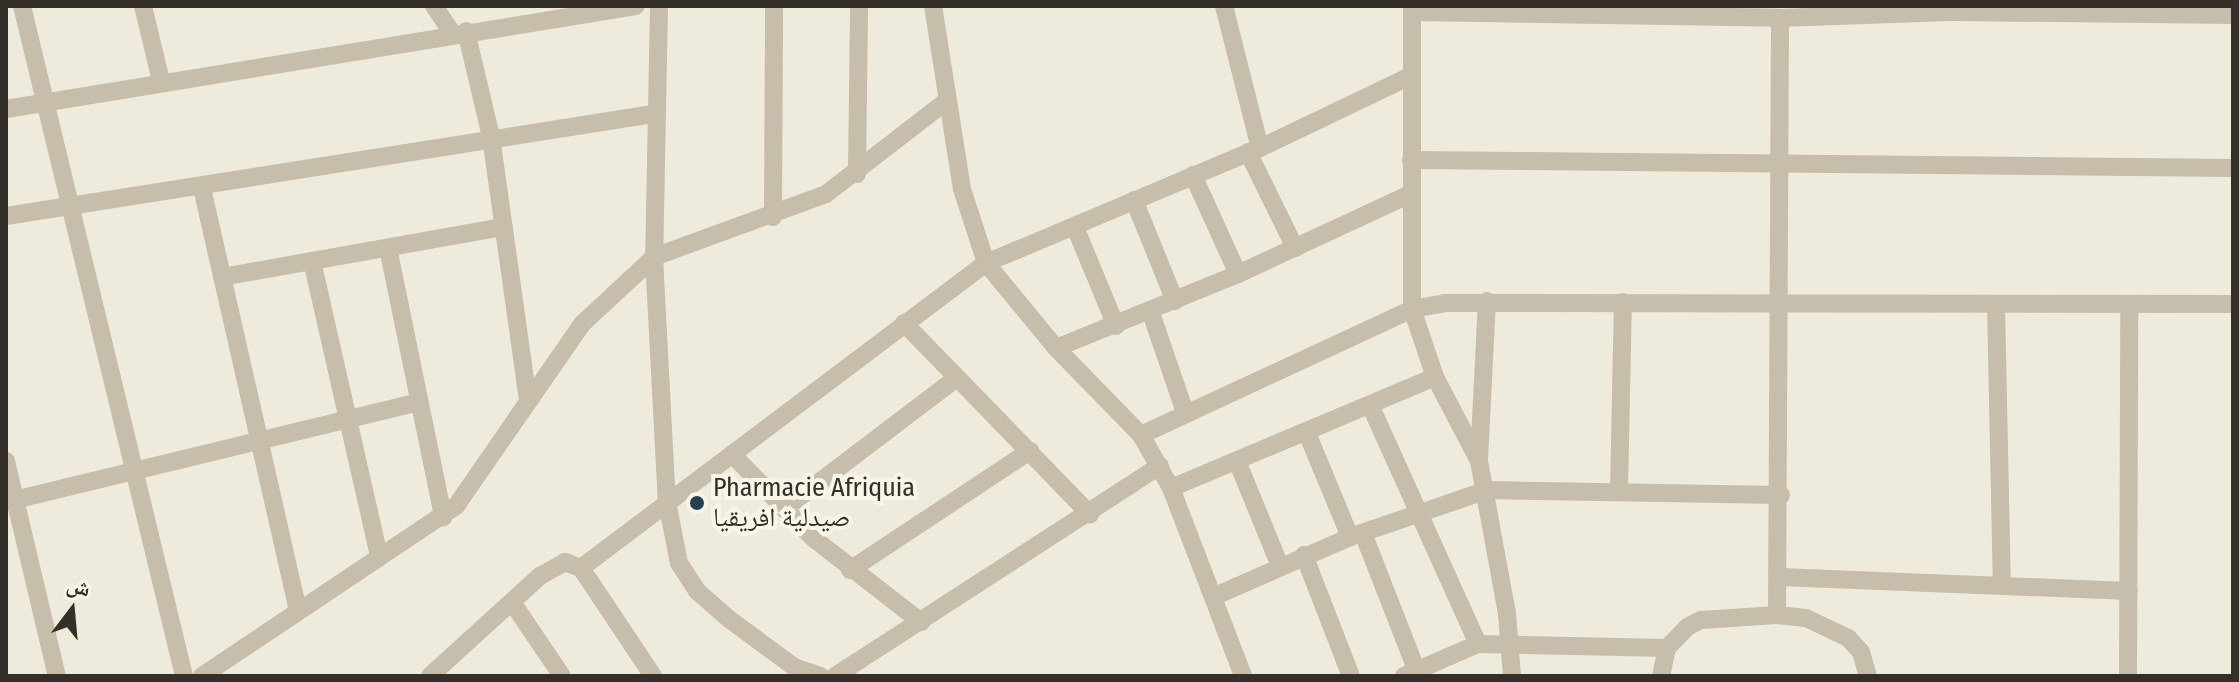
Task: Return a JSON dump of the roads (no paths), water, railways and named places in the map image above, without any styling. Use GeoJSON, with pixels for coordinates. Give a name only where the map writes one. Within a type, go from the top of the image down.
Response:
{"type":"FeatureCollection","features":[{"type":"Feature","properties":{"kind":"street"},"geometry":{"type":"LineString","coordinates":[[22,6],[184,676]]}},
{"type":"Feature","properties":{"kind":"street"},"geometry":{"type":"LineString","coordinates":[[143,6],[161,81]]}},
{"type":"Feature","properties":{"kind":"street"},"geometry":{"type":"LineString","coordinates":[[434,6],[459,32],[491,137],[528,401]]}},
{"type":"Feature","properties":{"kind":"street"},"geometry":{"type":"LineString","coordinates":[[6,109],[459,32],[636,6]]}},
{"type":"Feature","properties":{"kind":"street"},"geometry":{"type":"LineString","coordinates":[[659,6],[653,114],[654,257],[667,502],[679,563],[697,591],[794,667],[820,676]]}},
{"type":"Feature","properties":{"kind":"street"},"geometry":{"type":"LineString","coordinates":[[773,217],[774,6]]}},
{"type":"Feature","properties":{"kind":"street"},"geometry":{"type":"LineString","coordinates":[[857,174],[859,6]]}},
{"type":"Feature","properties":{"kind":"street"},"geometry":{"type":"LineString","coordinates":[[933,6],[945,102],[962,189],[986,263],[1056,348],[1141,435],[1171,488],[1215,596],[1243,676]]}},
{"type":"Feature","properties":{"kind":"street"},"geometry":{"type":"LineString","coordinates":[[1224,6],[1254,150],[1295,248]]}},
{"type":"Feature","properties":{"kind":"street"},"geometry":{"type":"LineString","coordinates":[[1512,676],[1512,645],[1487,490],[1479,461],[1435,377],[1412,309],[1412,9],[1606,10],[1780,18],[1950,9],[2233,15]]}},
{"type":"Feature","properties":{"kind":"street"},"geometry":{"type":"LineString","coordinates":[[1777,615],[1781,577],[1780,18]]}},
{"type":"Feature","properties":{"kind":"street"},"geometry":{"type":"LineString","coordinates":[[581,568],[986,263],[1254,150],[1410,76]]}},
{"type":"Feature","properties":{"kind":"street"},"geometry":{"type":"LineString","coordinates":[[202,676],[443,517],[468,490],[587,317],[654,257],[801,207],[857,174],[945,102]]}},
{"type":"Feature","properties":{"kind":"street"},"geometry":{"type":"LineString","coordinates":[[6,216],[202,188],[491,137],[653,114]]}},
{"type":"Feature","properties":{"kind":"street"},"geometry":{"type":"LineString","coordinates":[[1411,160],[2233,168]]}},
{"type":"Feature","properties":{"kind":"street"},"geometry":{"type":"LineString","coordinates":[[1193,175],[1238,274]]}},
{"type":"Feature","properties":{"kind":"street"},"geometry":{"type":"LineString","coordinates":[[202,188],[257,442],[298,610]]}},
{"type":"Feature","properties":{"kind":"street"},"geometry":{"type":"LineString","coordinates":[[1056,348],[1238,274],[1410,194]]}},
{"type":"Feature","properties":{"kind":"street"},"geometry":{"type":"LineString","coordinates":[[1134,200],[1175,301]]}},
{"type":"Feature","properties":{"kind":"street"},"geometry":{"type":"LineString","coordinates":[[222,277],[504,227]]}},
{"type":"Feature","properties":{"kind":"street"},"geometry":{"type":"LineString","coordinates":[[1075,227],[1116,326]]}},
{"type":"Feature","properties":{"kind":"street"},"geometry":{"type":"LineString","coordinates":[[388,248],[443,517]]}},
{"type":"Feature","properties":{"kind":"street"},"geometry":{"type":"LineString","coordinates":[[312,261],[379,557]]}},
{"type":"Feature","properties":{"kind":"street"},"geometry":{"type":"LineString","coordinates":[[1479,461],[1487,301]]}},
{"type":"Feature","properties":{"kind":"street"},"geometry":{"type":"LineString","coordinates":[[1141,435],[1412,309],[1487,301],[2233,304]]}},
{"type":"Feature","properties":{"kind":"street"},"geometry":{"type":"LineString","coordinates":[[1619,490],[1623,302]]}},
{"type":"Feature","properties":{"kind":"street"},"geometry":{"type":"LineString","coordinates":[[1996,305],[2002,584]]}},
{"type":"Feature","properties":{"kind":"street"},"geometry":{"type":"LineString","coordinates":[[2128,676],[2129,305]]}},
{"type":"Feature","properties":{"kind":"street"},"geometry":{"type":"LineString","coordinates":[[1150,310],[1185,412]]}},
{"type":"Feature","properties":{"kind":"street"},"geometry":{"type":"LineString","coordinates":[[904,323],[955,379],[1090,514]]}},
{"type":"Feature","properties":{"kind":"street"},"geometry":{"type":"LineString","coordinates":[[1171,488],[1371,407],[1435,377]]}},
{"type":"Feature","properties":{"kind":"street"},"geometry":{"type":"LineString","coordinates":[[784,509],[955,379]]}},
{"type":"Feature","properties":{"kind":"street"},"geometry":{"type":"LineString","coordinates":[[10,501],[418,402]]}},
{"type":"Feature","properties":{"kind":"street"},"geometry":{"type":"LineString","coordinates":[[1371,407],[1478,644]]}},
{"type":"Feature","properties":{"kind":"street"},"geometry":{"type":"LineString","coordinates":[[1307,433],[1356,535],[1410,672],[1478,644],[1667,648]]}},
{"type":"Feature","properties":{"kind":"street"},"geometry":{"type":"LineString","coordinates":[[850,570],[1030,451]]}},
{"type":"Feature","properties":{"kind":"street"},"geometry":{"type":"LineString","coordinates":[[732,454],[784,509],[850,570],[921,622]]}},
{"type":"Feature","properties":{"kind":"street"},"geometry":{"type":"LineString","coordinates":[[6,461],[10,501],[57,676]]}},
{"type":"Feature","properties":{"kind":"street"},"geometry":{"type":"LineString","coordinates":[[1237,461],[1280,566]]}},
{"type":"Feature","properties":{"kind":"street"},"geometry":{"type":"LineString","coordinates":[[835,676],[1160,466]]}},
{"type":"Feature","properties":{"kind":"street"},"geometry":{"type":"LineString","coordinates":[[1215,596],[1304,555],[1416,511],[1487,490],[1781,495]]}},
{"type":"Feature","properties":{"kind":"street"},"geometry":{"type":"LineString","coordinates":[[1304,555],[1351,676]]}},
{"type":"Feature","properties":{"kind":"street"},"geometry":{"type":"LineString","coordinates":[[430,676],[550,568],[565,562],[581,568],[653,676]]}},
{"type":"Feature","properties":{"kind":"street"},"geometry":{"type":"LineString","coordinates":[[1781,577],[2129,591]]}},
{"type":"Feature","properties":{"kind":"street"},"geometry":{"type":"LineString","coordinates":[[512,602],[562,676]]}},
{"type":"Feature","properties":{"kind":"street"},"geometry":{"type":"LineString","coordinates":[[1661,676],[1667,648],[1677,634],[1701,620],[1777,615],[1806,618],[1848,638],[1861,652],[1868,676]]}},
{"type":"Feature","properties":{"kind":"place","name":"Pharmacie Afriquia صيدلية افريقيا"},"geometry":{"type":"Point","coordinates":[697,503]}}]}
